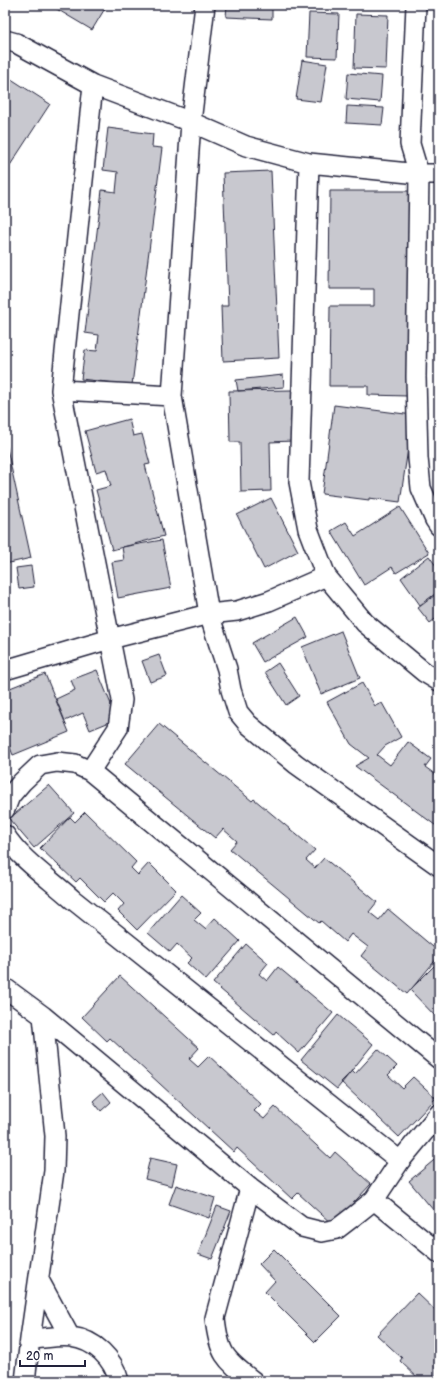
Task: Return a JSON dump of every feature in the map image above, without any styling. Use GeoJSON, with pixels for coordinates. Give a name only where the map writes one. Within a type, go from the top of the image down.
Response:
{"type":"FeatureCollection","features":[{"type":"Feature","properties":{"kind":"street"},"geometry":{"type":"LineString","coordinates":[[205,5],[191,122],[172,396],[209,614],[238,712],[248,724],[296,764],[439,866]]}},
{"type":"Feature","properties":{"kind":"street"},"geometry":{"type":"LineString","coordinates":[[416,5],[410,144],[419,174],[416,377],[418,458],[421,488],[434,520],[439,526]]}},
{"type":"Feature","properties":{"kind":"street"},"geometry":{"type":"LineString","coordinates":[[5,40],[16,43],[92,84],[191,122],[246,146],[309,163],[419,174],[439,174]]}},
{"type":"Feature","properties":{"kind":"street"},"geometry":{"type":"LineString","coordinates":[[90,771],[118,728],[122,700],[61,390],[92,84]]}},
{"type":"Feature","properties":{"kind":"street"},"geometry":{"type":"LineString","coordinates":[[309,163],[299,482],[308,529],[326,576],[365,623],[424,672],[439,681]]}},
{"type":"Feature","properties":{"kind":"street"},"geometry":{"type":"LineString","coordinates":[[61,390],[172,396]]}},
{"type":"Feature","properties":{"kind":"street"},"geometry":{"type":"LineString","coordinates":[[5,670],[110,639],[209,614],[237,611],[269,601],[326,576]]}},
{"type":"Feature","properties":{"kind":"street"},"geometry":{"type":"LineString","coordinates":[[5,809],[10,796],[40,765],[57,762],[75,764],[90,771],[439,1059]]}},
{"type":"Feature","properties":{"kind":"street"},"geometry":{"type":"LineString","coordinates":[[5,835],[11,844],[21,854],[72,898],[400,1161]]}},
{"type":"Feature","properties":{"kind":"street"},"geometry":{"type":"LineString","coordinates":[[5,988],[43,1016],[250,1188],[302,1226],[322,1232],[337,1229],[374,1200],[400,1161],[436,1126]]}},
{"type":"Feature","properties":{"kind":"street"},"geometry":{"type":"LineString","coordinates":[[25,1381],[54,1171],[56,1136],[43,1016]]}},
{"type":"Feature","properties":{"kind":"street"},"geometry":{"type":"LineString","coordinates":[[250,1188],[215,1318],[217,1336],[221,1350],[232,1364],[253,1381]]}},
{"type":"Feature","properties":{"kind":"street"},"geometry":{"type":"LineString","coordinates":[[374,1200],[439,1253]]}},
{"type":"Feature","properties":{"kind":"street"},"geometry":{"type":"LineString","coordinates":[[39,1280],[70,1337]]}},
{"type":"Feature","properties":{"kind":"street"},"geometry":{"type":"LineString","coordinates":[[30,1339],[70,1337],[88,1342],[104,1352],[112,1363],[119,1381]]}},
{"type":"Feature","properties":{"kind":"building"},"geometry":{"type":"Polygon","coordinates":[[[50,5],[107,5],[92,30],[50,5]]]}},
{"type":"Feature","properties":{"kind":"building"},"geometry":{"type":"Polygon","coordinates":[[[227,5],[272,5],[272,19],[226,17],[227,5]]]}},
{"type":"Feature","properties":{"kind":"building"},"geometry":{"type":"Polygon","coordinates":[[[312,5],[337,5],[337,8],[312,9],[312,5]]]}},
{"type":"Feature","properties":{"kind":"building"},"geometry":{"type":"Polygon","coordinates":[[[309,13],[339,14],[337,58],[307,57],[309,13]]]}},
{"type":"Feature","properties":{"kind":"building"},"geometry":{"type":"Polygon","coordinates":[[[356,14],[388,15],[386,69],[354,68],[356,14]]]}},
{"type":"Feature","properties":{"kind":"building"},"geometry":{"type":"Polygon","coordinates":[[[302,60],[327,64],[321,102],[296,99],[302,60]]]}},
{"type":"Feature","properties":{"kind":"building"},"geometry":{"type":"Polygon","coordinates":[[[348,73],[382,76],[380,102],[346,99],[348,73]]]}},
{"type":"Feature","properties":{"kind":"building"},"geometry":{"type":"Polygon","coordinates":[[[5,75],[50,104],[5,173],[5,75]]]}},
{"type":"Feature","properties":{"kind":"building"},"geometry":{"type":"Polygon","coordinates":[[[347,106],[384,108],[382,125],[346,123],[347,106]]]}},
{"type":"Feature","properties":{"kind":"building"},"geometry":{"type":"Polygon","coordinates":[[[108,128],[153,134],[152,147],[162,148],[132,385],[81,379],[85,350],[97,351],[99,335],[85,333],[102,190],[116,192],[118,172],[103,170],[108,128]]]}},
{"type":"Feature","properties":{"kind":"building"},"geometry":{"type":"Polygon","coordinates":[[[271,171],[279,358],[223,361],[221,306],[228,306],[223,173],[271,171]]]}},
{"type":"Feature","properties":{"kind":"building"},"geometry":{"type":"Polygon","coordinates":[[[330,191],[409,191],[408,396],[368,395],[368,386],[329,386],[330,306],[374,306],[374,289],[329,289],[330,191]]]}},
{"type":"Feature","properties":{"kind":"building"},"geometry":{"type":"Polygon","coordinates":[[[283,375],[284,387],[238,391],[236,380],[283,375]]]}},
{"type":"Feature","properties":{"kind":"building"},"geometry":{"type":"Polygon","coordinates":[[[292,390],[293,441],[270,442],[271,491],[241,492],[240,442],[230,442],[229,391],[292,390]]]}},
{"type":"Feature","properties":{"kind":"building"},"geometry":{"type":"Polygon","coordinates":[[[334,405],[413,415],[400,502],[322,494],[334,405]]]}},
{"type":"Feature","properties":{"kind":"building"},"geometry":{"type":"Polygon","coordinates":[[[129,419],[133,436],[142,434],[150,464],[145,465],[164,536],[112,550],[96,490],[111,486],[106,469],[96,472],[85,431],[129,419]]]}},
{"type":"Feature","properties":{"kind":"building"},"geometry":{"type":"Polygon","coordinates":[[[5,439],[31,558],[5,564],[5,439]]]}},
{"type":"Feature","properties":{"kind":"building"},"geometry":{"type":"Polygon","coordinates":[[[271,498],[298,551],[264,569],[237,515],[271,498]]]}},
{"type":"Feature","properties":{"kind":"building"},"geometry":{"type":"Polygon","coordinates":[[[400,507],[429,553],[396,573],[392,567],[364,585],[331,531],[346,522],[355,536],[400,507]]]}},
{"type":"Feature","properties":{"kind":"building"},"geometry":{"type":"Polygon","coordinates":[[[162,540],[171,588],[118,598],[112,562],[124,560],[122,547],[162,540]]]}},
{"type":"Feature","properties":{"kind":"building"},"geometry":{"type":"Polygon","coordinates":[[[429,556],[439,570],[439,591],[420,605],[401,578],[429,556]]]}},
{"type":"Feature","properties":{"kind":"building"},"geometry":{"type":"Polygon","coordinates":[[[31,566],[34,587],[19,589],[16,568],[31,566]]]}},
{"type":"Feature","properties":{"kind":"building"},"geometry":{"type":"Polygon","coordinates":[[[439,592],[439,616],[430,623],[418,608],[439,592]]]}},
{"type":"Feature","properties":{"kind":"building"},"geometry":{"type":"Polygon","coordinates":[[[297,617],[308,637],[263,662],[252,643],[297,617]]]}},
{"type":"Feature","properties":{"kind":"building"},"geometry":{"type":"Polygon","coordinates":[[[341,631],[360,678],[321,694],[302,647],[341,631]]]}},
{"type":"Feature","properties":{"kind":"building"},"geometry":{"type":"Polygon","coordinates":[[[159,655],[167,676],[150,682],[142,661],[159,655]]]}},
{"type":"Feature","properties":{"kind":"building"},"geometry":{"type":"Polygon","coordinates":[[[278,663],[299,696],[286,705],[265,672],[278,663]]]}},
{"type":"Feature","properties":{"kind":"building"},"geometry":{"type":"Polygon","coordinates":[[[97,670],[117,719],[90,730],[83,713],[65,721],[56,699],[75,690],[71,680],[97,670]]]}},
{"type":"Feature","properties":{"kind":"building"},"geometry":{"type":"Polygon","coordinates":[[[45,674],[69,732],[13,755],[5,735],[5,690],[45,674]]]}},
{"type":"Feature","properties":{"kind":"building"},"geometry":{"type":"Polygon","coordinates":[[[362,683],[375,706],[382,703],[401,737],[385,746],[377,755],[390,765],[408,742],[431,759],[425,767],[439,777],[439,828],[355,766],[369,758],[351,744],[327,702],[362,683]]]}},
{"type":"Feature","properties":{"kind":"building"},"geometry":{"type":"Polygon","coordinates":[[[159,724],[252,801],[254,799],[315,850],[306,860],[315,868],[324,858],[377,902],[369,912],[379,920],[388,909],[439,952],[439,956],[407,994],[361,956],[368,947],[351,934],[345,942],[321,921],[319,923],[230,849],[237,841],[223,829],[215,838],[125,764],[159,724]]]}},
{"type":"Feature","properties":{"kind":"building"},"geometry":{"type":"Polygon","coordinates":[[[49,785],[74,813],[34,848],[9,819],[49,785]]]}},
{"type":"Feature","properties":{"kind":"building"},"geometry":{"type":"Polygon","coordinates":[[[85,812],[136,862],[131,868],[138,875],[149,863],[176,890],[137,930],[118,911],[124,904],[113,893],[104,902],[80,878],[76,882],[40,848],[70,817],[75,822],[85,812]]]}},
{"type":"Feature","properties":{"kind":"building"},"geometry":{"type":"Polygon","coordinates":[[[181,895],[201,913],[194,920],[205,929],[215,918],[240,941],[206,980],[187,963],[192,958],[177,944],[170,952],[148,933],[181,895]]]}},
{"type":"Feature","properties":{"kind":"building"},"geometry":{"type":"Polygon","coordinates":[[[246,944],[268,963],[259,974],[267,981],[278,967],[333,1013],[299,1053],[276,1032],[274,1035],[213,983],[246,944]]]}},
{"type":"Feature","properties":{"kind":"building"},"geometry":{"type":"Polygon","coordinates":[[[437,963],[439,965],[439,1020],[410,990],[437,963]]]}},
{"type":"Feature","properties":{"kind":"building"},"geometry":{"type":"Polygon","coordinates":[[[120,976],[199,1048],[189,1059],[198,1067],[209,1056],[261,1104],[254,1111],[264,1119],[275,1107],[330,1158],[335,1152],[371,1184],[333,1225],[298,1193],[292,1199],[237,1148],[234,1152],[110,1038],[107,1041],[82,1017],[120,976]]]}},
{"type":"Feature","properties":{"kind":"building"},"geometry":{"type":"Polygon","coordinates":[[[338,1015],[373,1044],[337,1089],[301,1060],[338,1015]]]}},
{"type":"Feature","properties":{"kind":"building"},"geometry":{"type":"Polygon","coordinates":[[[378,1049],[397,1066],[388,1075],[402,1088],[413,1077],[436,1098],[399,1137],[341,1082],[352,1071],[355,1074],[378,1049]]]}},
{"type":"Feature","properties":{"kind":"building"},"geometry":{"type":"Polygon","coordinates":[[[103,1092],[111,1102],[101,1111],[93,1101],[103,1092]]]}},
{"type":"Feature","properties":{"kind":"building"},"geometry":{"type":"Polygon","coordinates":[[[439,1156],[439,1217],[409,1181],[439,1156]]]}},
{"type":"Feature","properties":{"kind":"building"},"geometry":{"type":"Polygon","coordinates":[[[150,1158],[177,1164],[172,1186],[145,1179],[150,1158]]]}},
{"type":"Feature","properties":{"kind":"building"},"geometry":{"type":"Polygon","coordinates":[[[176,1185],[215,1198],[209,1218],[169,1204],[176,1185]]]}},
{"type":"Feature","properties":{"kind":"building"},"geometry":{"type":"Polygon","coordinates":[[[217,1206],[231,1211],[212,1259],[198,1254],[217,1206]]]}},
{"type":"Feature","properties":{"kind":"building"},"geometry":{"type":"Polygon","coordinates":[[[274,1249],[341,1316],[315,1342],[265,1292],[275,1281],[259,1264],[274,1249]]]}},
{"type":"Feature","properties":{"kind":"building"},"geometry":{"type":"Polygon","coordinates":[[[417,1293],[439,1314],[439,1381],[421,1381],[400,1361],[402,1358],[377,1335],[417,1293]]]}}]}
